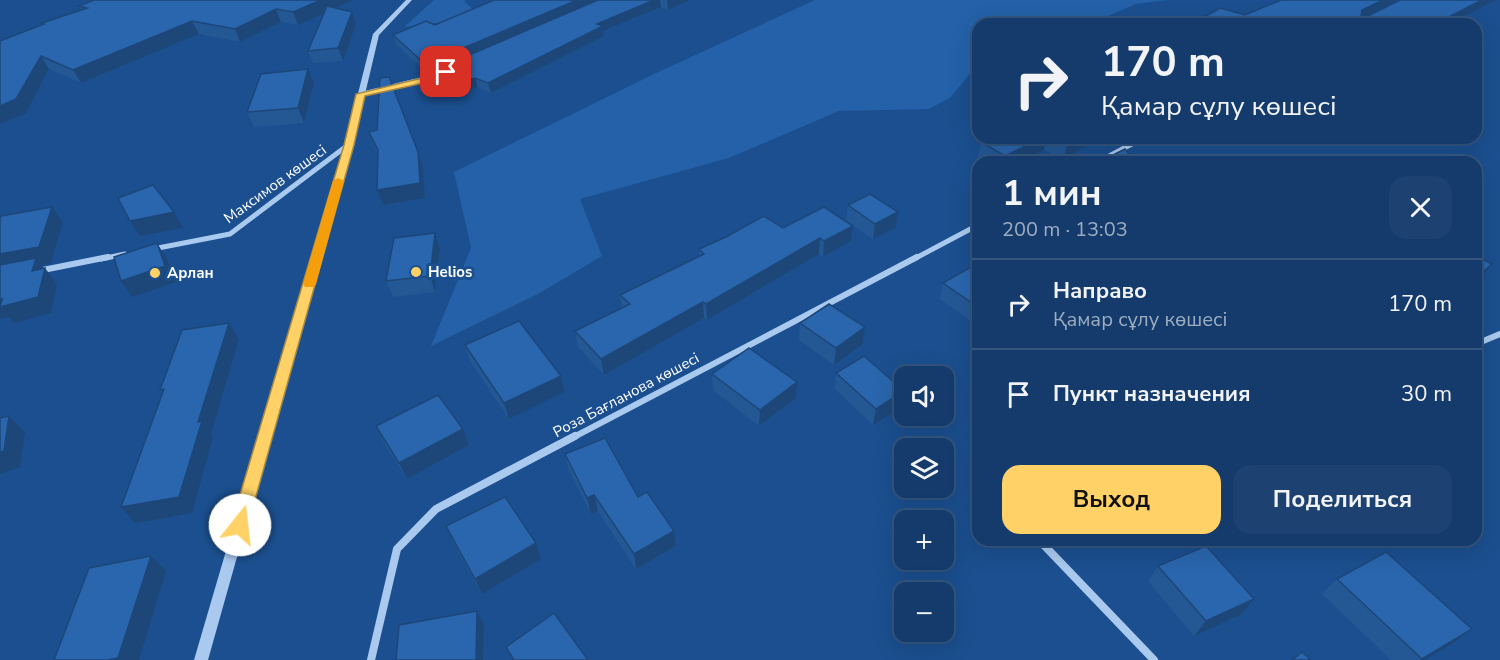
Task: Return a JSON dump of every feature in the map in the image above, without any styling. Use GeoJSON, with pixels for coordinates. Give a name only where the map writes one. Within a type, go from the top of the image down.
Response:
{"type":"FeatureCollection","features":[{"type":"Feature","properties":{"kind":"street"},"geometry":{"type":"LineString","coordinates":[[201,660],[349,145],[376,34],[409,0]]}},
{"type":"Feature","properties":{"kind":"street"},"geometry":{"type":"LineString","coordinates":[[361,94],[425,80],[447,71]]}},
{"type":"Feature","properties":{"kind":"street"},"geometry":{"type":"LineString","coordinates":[[1109,156],[1132,144]]}},
{"type":"Feature","properties":{"kind":"street","name":"Максимов көшесі"},"geometry":{"type":"LineString","coordinates":[[144,250],[230,234],[349,145]]}},
{"type":"Feature","properties":{"kind":"street","name":"Роза Бағланова көшесі"},"geometry":{"type":"LineString","coordinates":[[371,660],[397,549],[436,509],[972,228]]}},
{"type":"Feature","properties":{"kind":"street"},"geometry":{"type":"LineString","coordinates":[[33,272],[134,252]]}},
{"type":"Feature","properties":{"kind":"street"},"geometry":{"type":"LineString","coordinates":[[1482,342],[1500,334]]}},
{"type":"Feature","properties":{"kind":"street"},"geometry":{"type":"LineString","coordinates":[[1045,546],[1154,660]]}},
{"type":"Feature","properties":{"kind":"shaded area"},"geometry":{"type":"Polygon","coordinates":[[[434,0],[466,0],[464,1],[481,17],[404,27],[434,0]]]}},
{"type":"Feature","properties":{"kind":"shaded area"},"geometry":{"type":"Polygon","coordinates":[[[815,0],[1167,0],[1136,4],[1103,18],[972,18],[972,71],[951,97],[929,109],[839,111],[729,158],[580,199],[602,256],[538,294],[431,346],[471,248],[454,172],[656,73],[815,0]]]}},
{"type":"Feature","properties":{"kind":"building"},"geometry":{"type":"Polygon","coordinates":[[[94,0],[321,0],[293,12],[276,9],[235,29],[192,21],[73,70],[41,56],[16,99],[0,106],[0,41],[44,24],[42,23],[87,8],[79,6],[94,0]]]}},
{"type":"Feature","properties":{"kind":"building"},"geometry":{"type":"Polygon","coordinates":[[[494,0],[577,0],[425,64],[393,35],[426,21],[435,25],[494,0]]]}},
{"type":"Feature","properties":{"kind":"building"},"geometry":{"type":"Polygon","coordinates":[[[598,0],[654,0],[597,24],[603,26],[488,83],[475,78],[449,86],[432,71],[598,0]]]}},
{"type":"Feature","properties":{"kind":"building"},"geometry":{"type":"Polygon","coordinates":[[[1281,0],[1383,0],[1362,10],[1361,16],[1366,17],[1400,0],[1482,0],[1447,18],[1202,18],[1220,8],[1245,15],[1281,0]]]}},
{"type":"Feature","properties":{"kind":"building"},"geometry":{"type":"Polygon","coordinates":[[[327,6],[352,12],[338,48],[308,51],[327,6]]]}},
{"type":"Feature","properties":{"kind":"building"},"geometry":{"type":"Polygon","coordinates":[[[308,69],[298,108],[247,112],[261,74],[308,69]]]}},
{"type":"Feature","properties":{"kind":"building"},"geometry":{"type":"Polygon","coordinates":[[[389,77],[418,152],[420,183],[377,190],[378,150],[369,132],[377,130],[380,78],[389,77]]]}},
{"type":"Feature","properties":{"kind":"building"},"geometry":{"type":"Polygon","coordinates":[[[984,144],[1030,144],[1005,156],[984,144]]]}},
{"type":"Feature","properties":{"kind":"building"},"geometry":{"type":"Polygon","coordinates":[[[1125,149],[1130,156],[1111,156],[1125,149]]]}},
{"type":"Feature","properties":{"kind":"building"},"geometry":{"type":"Polygon","coordinates":[[[153,185],[174,212],[130,221],[118,198],[153,185]]]}},
{"type":"Feature","properties":{"kind":"building"},"geometry":{"type":"Polygon","coordinates":[[[870,194],[898,212],[875,224],[848,205],[870,194]]]}},
{"type":"Feature","properties":{"kind":"building"},"geometry":{"type":"Polygon","coordinates":[[[52,207],[39,247],[0,254],[1,216],[52,207]]]}},
{"type":"Feature","properties":{"kind":"building"},"geometry":{"type":"Polygon","coordinates":[[[824,207],[853,226],[824,241],[820,238],[706,304],[703,302],[601,359],[575,331],[630,304],[620,295],[704,254],[699,249],[764,216],[783,228],[824,207]]]}},
{"type":"Feature","properties":{"kind":"building"},"geometry":{"type":"Polygon","coordinates":[[[435,233],[430,276],[386,281],[394,238],[435,233]]]}},
{"type":"Feature","properties":{"kind":"building"},"geometry":{"type":"Polygon","coordinates":[[[157,243],[165,266],[121,281],[114,257],[157,243]]]}},
{"type":"Feature","properties":{"kind":"building"},"geometry":{"type":"Polygon","coordinates":[[[36,258],[32,271],[45,268],[38,297],[0,307],[2,299],[0,300],[0,265],[36,258]]]}},
{"type":"Feature","properties":{"kind":"building"},"geometry":{"type":"Polygon","coordinates":[[[1482,259],[1492,264],[1482,273],[1482,259]]]}},
{"type":"Feature","properties":{"kind":"building"},"geometry":{"type":"Polygon","coordinates":[[[972,266],[972,303],[943,283],[972,266]]]}},
{"type":"Feature","properties":{"kind":"building"},"geometry":{"type":"Polygon","coordinates":[[[829,304],[865,327],[836,348],[800,323],[829,304]]]}},
{"type":"Feature","properties":{"kind":"building"},"geometry":{"type":"Polygon","coordinates":[[[519,321],[561,376],[504,403],[465,345],[519,321]]]}},
{"type":"Feature","properties":{"kind":"building"},"geometry":{"type":"Polygon","coordinates":[[[229,323],[198,422],[202,421],[179,497],[121,507],[164,389],[160,390],[182,330],[229,323]]]}},
{"type":"Feature","properties":{"kind":"building"},"geometry":{"type":"Polygon","coordinates":[[[749,348],[797,382],[760,410],[712,374],[749,348]]]}},
{"type":"Feature","properties":{"kind":"building"},"geometry":{"type":"Polygon","coordinates":[[[864,356],[894,382],[894,397],[876,409],[836,373],[864,356]]]}},
{"type":"Feature","properties":{"kind":"building"},"geometry":{"type":"Polygon","coordinates":[[[438,395],[463,429],[399,463],[376,426],[438,395]]]}},
{"type":"Feature","properties":{"kind":"building"},"geometry":{"type":"Polygon","coordinates":[[[9,416],[4,451],[0,452],[0,418],[9,416]]]}},
{"type":"Feature","properties":{"kind":"building"},"geometry":{"type":"Polygon","coordinates":[[[605,438],[638,497],[647,492],[674,531],[634,554],[594,495],[587,498],[565,454],[605,438]]]}},
{"type":"Feature","properties":{"kind":"building"},"geometry":{"type":"Polygon","coordinates":[[[505,497],[536,543],[475,579],[446,526],[505,497]]]}},
{"type":"Feature","properties":{"kind":"building"},"geometry":{"type":"Polygon","coordinates":[[[1206,546],[1254,599],[1206,621],[1158,566],[1206,546]]]}},
{"type":"Feature","properties":{"kind":"building"},"geometry":{"type":"Polygon","coordinates":[[[1386,552],[1472,629],[1422,659],[1337,579],[1386,552]]]}},
{"type":"Feature","properties":{"kind":"building"},"geometry":{"type":"Polygon","coordinates":[[[151,556],[118,658],[54,660],[89,568],[151,556]]]}},
{"type":"Feature","properties":{"kind":"building"},"geometry":{"type":"Polygon","coordinates":[[[477,611],[476,660],[396,660],[399,625],[477,611]]]}},
{"type":"Feature","properties":{"kind":"building"},"geometry":{"type":"Polygon","coordinates":[[[554,613],[588,660],[514,660],[506,647],[554,613]]]}},
{"type":"Feature","properties":{"kind":"building"},"geometry":{"type":"Polygon","coordinates":[[[1302,652],[1311,660],[1292,660],[1302,652]]]}},
{"type":"Feature","properties":{"kind":"slow traffic"},"geometry":{"type":"LineString","coordinates":[[309,284],[338,181]]}},
{"type":"Feature","properties":{"kind":"place","name":"Helios"},"geometry":{"type":"Point","coordinates":[416,272]}},
{"type":"Feature","properties":{"kind":"place","name":"Арлан"},"geometry":{"type":"Point","coordinates":[155,273]}},
{"type":"Feature","properties":{"kind":"route"},"geometry":{"type":"LineString","coordinates":[[240,525],[349,145],[361,94],[425,80],[446,72]]}}]}
